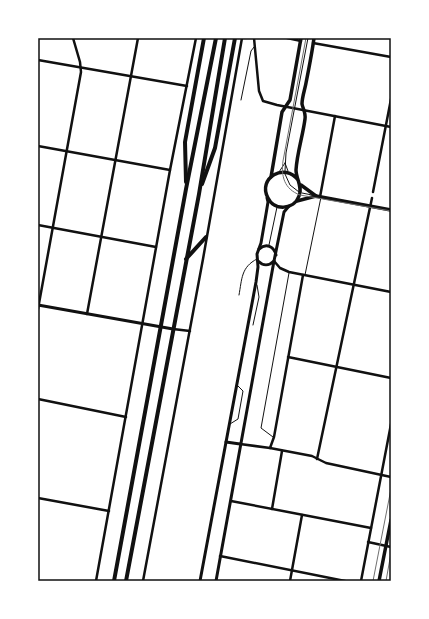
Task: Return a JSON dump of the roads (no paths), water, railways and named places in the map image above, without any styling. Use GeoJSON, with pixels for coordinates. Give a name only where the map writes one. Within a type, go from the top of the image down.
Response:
{"type":"FeatureCollection","features":[{"type":"Feature","properties":{"kind":"main road"},"geometry":{"type":"LineString","coordinates":[[186,189],[185,142],[204,38]]}},
{"type":"Feature","properties":{"kind":"main road"},"geometry":{"type":"LineString","coordinates":[[114,581],[186,189],[216,38]]}},
{"type":"Feature","properties":{"kind":"main road"},"geometry":{"type":"LineString","coordinates":[[126,581],[198,194],[225,38]]}},
{"type":"Feature","properties":{"kind":"main road"},"geometry":{"type":"LineString","coordinates":[[198,194],[216,148],[236,38]]}},
{"type":"Feature","properties":{"kind":"main road"},"geometry":{"type":"LineString","coordinates":[[294,203],[300,192],[296,170],[306,116],[303,102],[314,38]]}},
{"type":"Feature","properties":{"kind":"main road"},"geometry":{"type":"LineString","coordinates":[[301,39],[290,100],[282,112],[273,175],[267,183],[266,188],[267,198],[271,203],[284,207],[319,196]]}},
{"type":"Feature","properties":{"kind":"main road"},"geometry":{"type":"LineString","coordinates":[[273,175],[285,172],[291,174],[305,189],[319,196],[391,210]]}},
{"type":"Feature","properties":{"kind":"main road"},"geometry":{"type":"LineString","coordinates":[[185,259],[206,237]]}},
{"type":"Feature","properties":{"kind":"main road"},"geometry":{"type":"LineString","coordinates":[[379,581],[391,520]]}},
{"type":"Feature","properties":{"kind":"street"},"geometry":{"type":"LineString","coordinates":[[73,38],[82,68],[38,306],[190,332]]}},
{"type":"Feature","properties":{"kind":"street"},"geometry":{"type":"LineString","coordinates":[[87,314],[138,38]]}},
{"type":"Feature","properties":{"kind":"street"},"geometry":{"type":"LineString","coordinates":[[96,581],[170,170],[196,38]]}},
{"type":"Feature","properties":{"kind":"street"},"geometry":{"type":"LineString","coordinates":[[143,581],[190,332],[242,38]]}},
{"type":"Feature","properties":{"kind":"street"},"geometry":{"type":"LineString","coordinates":[[254,38],[259,91],[263,101],[286,107],[391,127]]}},
{"type":"Feature","properties":{"kind":"street"},"geometry":{"type":"LineString","coordinates":[[287,38],[301,39]]}},
{"type":"Feature","properties":{"kind":"street"},"geometry":{"type":"LineString","coordinates":[[313,43],[391,57]]}},
{"type":"Feature","properties":{"kind":"street"},"geometry":{"type":"LineString","coordinates":[[38,60],[187,86]]}},
{"type":"Feature","properties":{"kind":"street"},"geometry":{"type":"LineString","coordinates":[[373,192],[391,99]]}},
{"type":"Feature","properties":{"kind":"street"},"geometry":{"type":"LineString","coordinates":[[319,196],[335,116]]}},
{"type":"Feature","properties":{"kind":"street"},"geometry":{"type":"LineString","coordinates":[[38,146],[170,170]]}},
{"type":"Feature","properties":{"kind":"street"},"geometry":{"type":"LineString","coordinates":[[200,581],[256,282],[257,254],[268,208],[267,198]]}},
{"type":"Feature","properties":{"kind":"street"},"geometry":{"type":"LineString","coordinates":[[317,459],[372,198]]}},
{"type":"Feature","properties":{"kind":"street"},"geometry":{"type":"LineString","coordinates":[[216,581],[240,444],[284,212],[294,203]]}},
{"type":"Feature","properties":{"kind":"street"},"geometry":{"type":"LineString","coordinates":[[38,225],[156,247]]}},
{"type":"Feature","properties":{"kind":"street"},"geometry":{"type":"LineString","coordinates":[[259,249],[264,246],[269,246],[275,251],[276,257]]}},
{"type":"Feature","properties":{"kind":"street"},"geometry":{"type":"LineString","coordinates":[[257,259],[262,264],[266,265],[274,261]]}},
{"type":"Feature","properties":{"kind":"street"},"geometry":{"type":"LineString","coordinates":[[274,261],[280,268],[289,272],[391,292]]}},
{"type":"Feature","properties":{"kind":"street"},"geometry":{"type":"LineString","coordinates":[[270,448],[274,437],[304,275]]}},
{"type":"Feature","properties":{"kind":"street"},"geometry":{"type":"LineString","coordinates":[[288,357],[391,378]]}},
{"type":"Feature","properties":{"kind":"street"},"geometry":{"type":"LineString","coordinates":[[38,399],[126,417]]}},
{"type":"Feature","properties":{"kind":"street"},"geometry":{"type":"LineString","coordinates":[[361,581],[391,424]]}},
{"type":"Feature","properties":{"kind":"street"},"geometry":{"type":"LineString","coordinates":[[226,442],[312,456],[326,463],[391,477]]}},
{"type":"Feature","properties":{"kind":"street"},"geometry":{"type":"LineString","coordinates":[[272,509],[282,451]]}},
{"type":"Feature","properties":{"kind":"street"},"geometry":{"type":"LineString","coordinates":[[38,498],[109,511]]}},
{"type":"Feature","properties":{"kind":"street"},"geometry":{"type":"LineString","coordinates":[[231,501],[371,528]]}},
{"type":"Feature","properties":{"kind":"street"},"geometry":{"type":"LineString","coordinates":[[290,581],[302,514]]}},
{"type":"Feature","properties":{"kind":"street"},"geometry":{"type":"LineString","coordinates":[[368,542],[391,547]]}},
{"type":"Feature","properties":{"kind":"street"},"geometry":{"type":"LineString","coordinates":[[220,556],[345,581]]}},
{"type":"Feature","properties":{"kind":"lane"},"geometry":{"type":"LineString","coordinates":[[304,275],[319,196],[300,192],[290,185],[285,176],[285,162],[308,38]]}},
{"type":"Feature","properties":{"kind":"lane"},"geometry":{"type":"LineString","coordinates":[[241,100],[251,50],[255,45]]}},
{"type":"Feature","properties":{"kind":"lane"},"geometry":{"type":"LineString","coordinates":[[273,175],[280,170],[285,162]]}},
{"type":"Feature","properties":{"kind":"lane"},"geometry":{"type":"LineString","coordinates":[[285,162],[291,174]]}},
{"type":"Feature","properties":{"kind":"lane"},"geometry":{"type":"LineString","coordinates":[[269,246],[277,206]]}},
{"type":"Feature","properties":{"kind":"lane"},"geometry":{"type":"LineString","coordinates":[[239,295],[244,268],[249,262],[257,259]]}},
{"type":"Feature","properties":{"kind":"lane"},"geometry":{"type":"LineString","coordinates":[[274,437],[261,428],[289,272]]}},
{"type":"Feature","properties":{"kind":"lane"},"geometry":{"type":"LineString","coordinates":[[253,325],[259,297],[256,282]]}},
{"type":"Feature","properties":{"kind":"lane"},"geometry":{"type":"LineString","coordinates":[[230,424],[238,419],[242,398],[243,391],[237,384]]}},
{"type":"Feature","properties":{"kind":"tram line"},"geometry":{"type":"LineString","coordinates":[[306,38],[283,161],[283,177],[287,186],[300,195],[391,211]]}},
{"type":"Feature","properties":{"kind":"tram line"},"geometry":{"type":"LineString","coordinates":[[373,581],[391,489]]}},
{"type":"Feature","properties":{"kind":"tram line"},"geometry":{"type":"LineString","coordinates":[[386,581],[391,553]]}}]}
